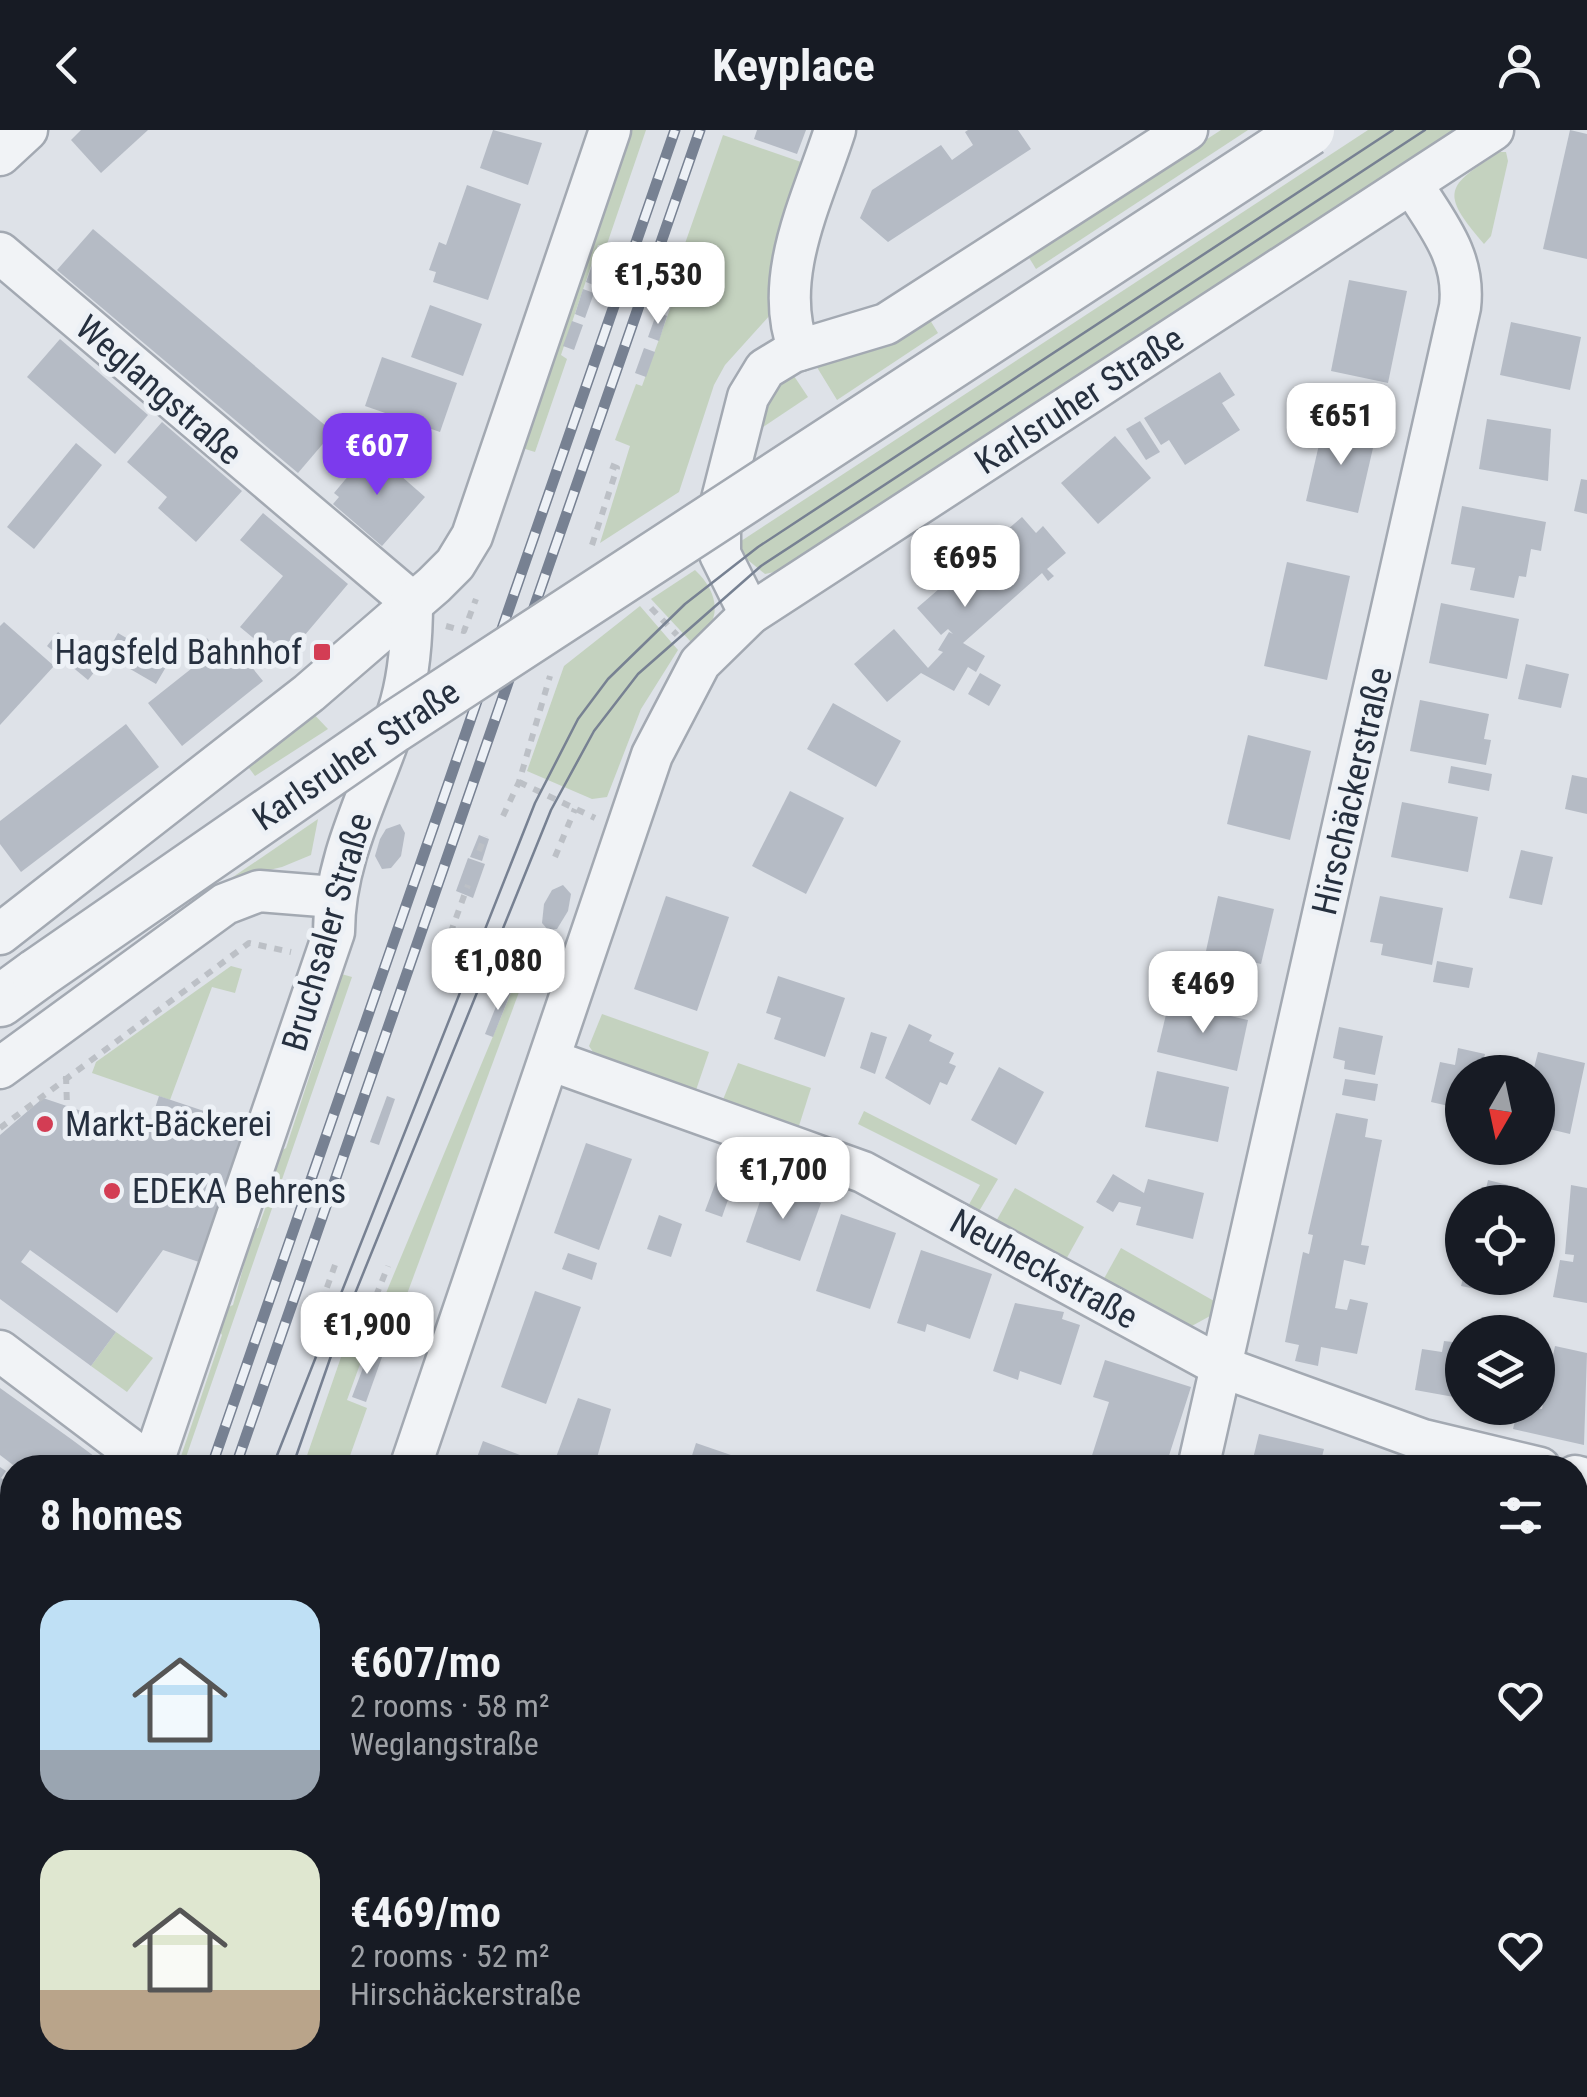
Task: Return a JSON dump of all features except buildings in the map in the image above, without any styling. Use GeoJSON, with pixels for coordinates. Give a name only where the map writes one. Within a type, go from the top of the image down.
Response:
{"type":"FeatureCollection","features":[{"type":"Feature","properties":{"kind":"street"},"geometry":{"type":"LineString","coordinates":[[0,155],[27,130]]}},
{"type":"Feature","properties":{"kind":"street"},"geometry":{"type":"LineString","coordinates":[[412,602],[455,564],[472,536],[610,130]]}},
{"type":"Feature","properties":{"kind":"street"},"geometry":{"type":"LineString","coordinates":[[799,350],[789,324],[788,290],[835,130]]}},
{"type":"Feature","properties":{"kind":"street"},"geometry":{"type":"LineString","coordinates":[[750,614],[720,554],[720,507],[748,397],[766,368],[799,350],[886,324],[1187,130]]}},
{"type":"Feature","properties":{"kind":"street","name":"Karlsruher Straße"},"geometry":{"type":"LineString","coordinates":[[0,1002],[394,727],[1309,130]]}},
{"type":"Feature","properties":{"kind":"street","name":"Karlsruher Straße"},"geometry":{"type":"LineString","coordinates":[[414,1455],[652,755],[700,663],[750,614],[1493,130]]}},
{"type":"Feature","properties":{"kind":"street","name":"Hirschäckerstraße"},"geometry":{"type":"LineString","coordinates":[[1201,1455],[1460,307],[1461,270],[1456,254],[1412,184]]}},
{"type":"Feature","properties":{"kind":"street","name":"Weglangstraße"},"geometry":{"type":"LineString","coordinates":[[0,253],[412,602]]}},
{"type":"Feature","properties":{"kind":"street","name":"Bruchsaler Straße"},"geometry":{"type":"LineString","coordinates":[[155,1455],[334,932],[334,897],[403,695],[412,638],[412,602]]}},
{"type":"Feature","properties":{"kind":"street","name":"Karlsruher Straße"},"geometry":{"type":"LineString","coordinates":[[0,934],[309,693],[412,602]]}},
{"type":"Feature","properties":{"kind":"street","name":"Karlsruher Straße"},"geometry":{"type":"LineString","coordinates":[[0,1068],[225,904],[259,891],[334,897]]}},
{"type":"Feature","properties":{"kind":"street","name":"Neuheckstraße"},"geometry":{"type":"LineString","coordinates":[[550,1060],[862,1172],[1222,1367],[1423,1440],[1486,1455]]}},
{"type":"Feature","properties":{"kind":"street"},"geometry":{"type":"LineString","coordinates":[[0,1350],[137,1455]]}},
{"type":"Feature","properties":{"kind":"path"},"geometry":{"type":"LineString","coordinates":[[592,547],[617,468],[607,464]]}},
{"type":"Feature","properties":{"kind":"path"},"geometry":{"type":"LineString","coordinates":[[637,594],[700,663]]}},
{"type":"Feature","properties":{"kind":"path"},"geometry":{"type":"LineString","coordinates":[[445,626],[464,631]]}},
{"type":"Feature","properties":{"kind":"path"},"geometry":{"type":"LineString","coordinates":[[503,816],[519,782],[594,818]]}},
{"type":"Feature","properties":{"kind":"path"},"geometry":{"type":"LineString","coordinates":[[555,857],[575,809]]}},
{"type":"Feature","properties":{"kind":"path"},"geometry":{"type":"LineString","coordinates":[[480,852],[485,836]]}},
{"type":"Feature","properties":{"kind":"path"},"geometry":{"type":"LineString","coordinates":[[445,948],[468,885]]}},
{"type":"Feature","properties":{"kind":"path"},"geometry":{"type":"LineString","coordinates":[[532,935],[552,943]]}},
{"type":"Feature","properties":{"kind":"path"},"geometry":{"type":"LineString","coordinates":[[0,1128],[248,944],[324,961]]}},
{"type":"Feature","properties":{"kind":"path"},"geometry":{"type":"LineString","coordinates":[[514,977],[528,983]]}},
{"type":"Feature","properties":{"kind":"path"},"geometry":{"type":"LineString","coordinates":[[66,1076],[67,1106]]}},
{"type":"Feature","properties":{"kind":"path"},"geometry":{"type":"LineString","coordinates":[[334,1265],[325,1292],[356,1330],[364,1326],[388,1266]]}},
{"type":"Feature","properties":{"kind":"path"},"geometry":{"type":"LineString","coordinates":[[370,1311],[402,1323]]}},
{"type":"Feature","properties":{"kind":"green space"},"geometry":{"type":"Polygon","coordinates":[[[631,130],[646,130],[606,247],[598,245],[561,355],[567,359],[535,452],[522,448],[631,130]]]}},
{"type":"Feature","properties":{"kind":"green space"},"geometry":{"type":"Polygon","coordinates":[[[1221,130],[1248,130],[1036,269],[1028,256],[1221,130]]]}},
{"type":"Feature","properties":{"kind":"green space"},"geometry":{"type":"Polygon","coordinates":[[[1368,130],[1464,130],[784,570],[765,574],[732,547],[1368,130]]]}},
{"type":"Feature","properties":{"kind":"green space"},"geometry":{"type":"Polygon","coordinates":[[[723,135],[804,163],[771,281],[771,314],[725,365],[714,385],[679,492],[600,543],[630,446],[615,440],[636,384],[642,386],[681,279],[674,275],[723,135]]]}},
{"type":"Feature","properties":{"kind":"green space"},"geometry":{"type":"Polygon","coordinates":[[[1506,152],[1508,161],[1491,236],[1484,244],[1460,212],[1455,191],[1468,173],[1506,152]]]}},
{"type":"Feature","properties":{"kind":"green space"},"geometry":{"type":"Polygon","coordinates":[[[930,320],[938,333],[837,400],[815,364],[884,345],[930,320]]]}},
{"type":"Feature","properties":{"kind":"green space"},"geometry":{"type":"Polygon","coordinates":[[[792,373],[808,397],[760,429],[775,389],[792,373]]]}},
{"type":"Feature","properties":{"kind":"green space"},"geometry":{"type":"Polygon","coordinates":[[[695,570],[710,589],[715,608],[709,627],[691,642],[651,599],[695,570]]]}},
{"type":"Feature","properties":{"kind":"green space"},"geometry":{"type":"Polygon","coordinates":[[[640,606],[678,650],[641,709],[607,797],[592,799],[527,771],[564,666],[640,606]]]}},
{"type":"Feature","properties":{"kind":"green space"},"geometry":{"type":"Polygon","coordinates":[[[308,708],[328,729],[255,776],[243,760],[308,708]]]}},
{"type":"Feature","properties":{"kind":"green space"},"geometry":{"type":"Polygon","coordinates":[[[318,819],[311,855],[282,867],[230,879],[318,819]]]}},
{"type":"Feature","properties":{"kind":"green space"},"geometry":{"type":"Polygon","coordinates":[[[231,966],[242,969],[235,993],[212,987],[170,1100],[92,1073],[96,1062],[231,966]]]}},
{"type":"Feature","properties":{"kind":"green space"},"geometry":{"type":"Polygon","coordinates":[[[331,971],[352,977],[187,1455],[181,1455],[222,1335],[217,1327],[222,1310],[233,1305],[245,1261],[241,1252],[247,1231],[258,1228],[273,1187],[269,1177],[277,1153],[286,1148],[335,998],[326,986],[331,971]]]}},
{"type":"Feature","properties":{"kind":"green space"},"geometry":{"type":"Polygon","coordinates":[[[516,981],[522,984],[400,1313],[381,1305],[516,981]]]}},
{"type":"Feature","properties":{"kind":"green space"},"geometry":{"type":"Polygon","coordinates":[[[602,1014],[709,1052],[695,1093],[595,1055],[589,1046],[602,1014]]]}},
{"type":"Feature","properties":{"kind":"green space"},"geometry":{"type":"Polygon","coordinates":[[[738,1063],[811,1088],[798,1129],[722,1102],[738,1063]]]}},
{"type":"Feature","properties":{"kind":"green space"},"geometry":{"type":"Polygon","coordinates":[[[864,1111],[998,1179],[978,1213],[967,1208],[980,1185],[858,1124],[864,1111]]]}},
{"type":"Feature","properties":{"kind":"green space"},"geometry":{"type":"Polygon","coordinates":[[[1015,1188],[1084,1227],[1064,1263],[995,1223],[1015,1188]]]}},
{"type":"Feature","properties":{"kind":"green space"},"geometry":{"type":"Polygon","coordinates":[[[1121,1248],[1214,1301],[1210,1316],[1190,1327],[1101,1284],[1121,1248]]]}},
{"type":"Feature","properties":{"kind":"green space"},"geometry":{"type":"Polygon","coordinates":[[[116,1332],[153,1358],[127,1392],[91,1366],[116,1332]]]}},
{"type":"Feature","properties":{"kind":"green space"},"geometry":{"type":"Polygon","coordinates":[[[348,1337],[367,1345],[347,1400],[367,1408],[350,1455],[307,1455],[348,1337]]]}},
{"type":"Feature","properties":{"kind":"tram line"},"geometry":{"type":"LineString","coordinates":[[277,1455],[535,803],[578,719],[608,679],[685,604],[758,547],[1393,130]]}},
{"type":"Feature","properties":{"kind":"tram line"},"geometry":{"type":"LineString","coordinates":[[297,1455],[339,1333],[551,810],[594,731],[638,674],[761,566],[1425,130]]}},
{"type":"Feature","properties":{"kind":"railway"},"geometry":{"type":"LineString","coordinates":[[216,1455],[675,130]]}},
{"type":"Feature","properties":{"kind":"railway"},"geometry":{"type":"LineString","coordinates":[[240,1455],[700,130]]}},
{"type":"Feature","properties":{"kind":"place","name":"Hagsfeld Bahnhof"},"geometry":{"type":"Point","coordinates":[322,652]}},
{"type":"Feature","properties":{"kind":"place","name":"Markt-Bäckerei"},"geometry":{"type":"Point","coordinates":[45,1124]}},
{"type":"Feature","properties":{"kind":"place","name":"EDEKA Behrens"},"geometry":{"type":"Point","coordinates":[112,1191]}}]}
